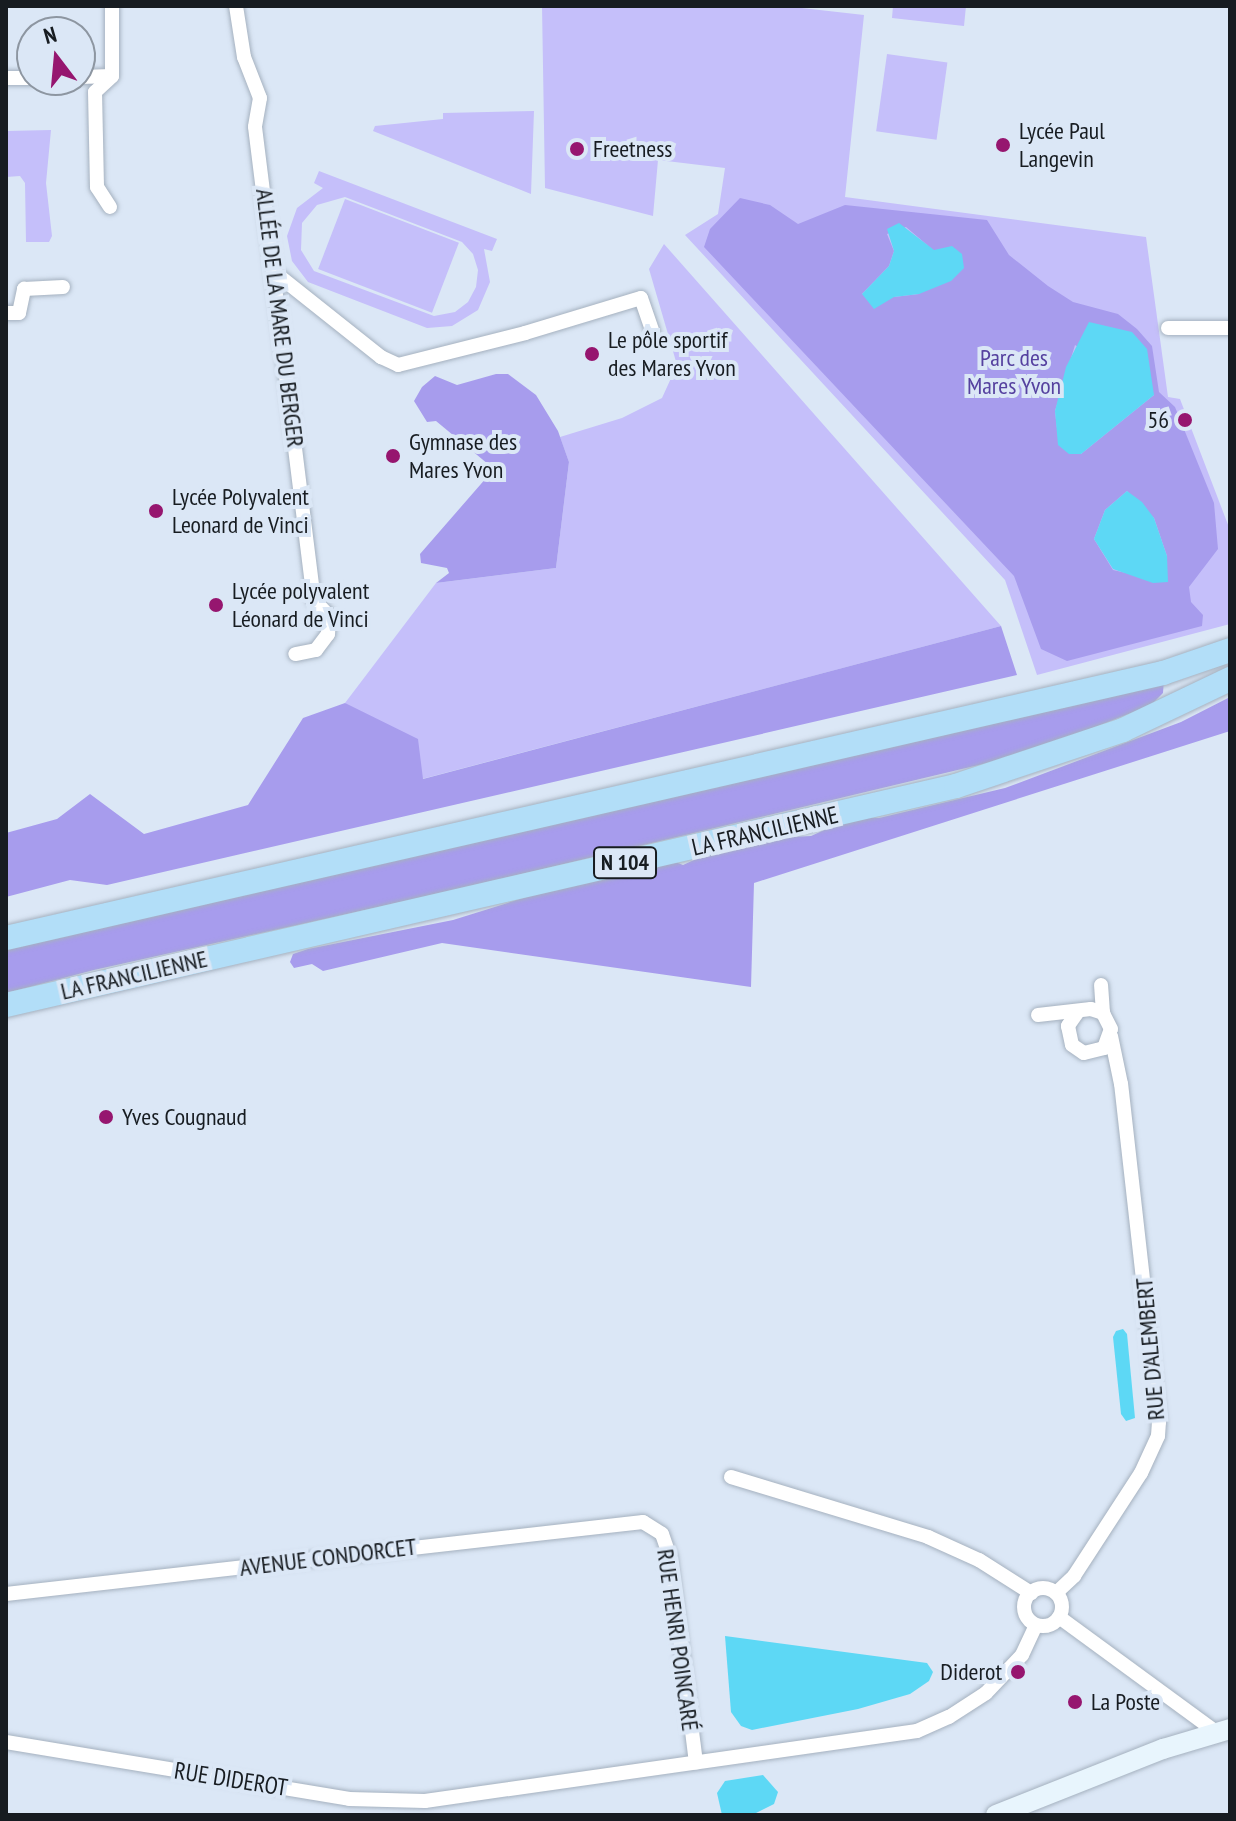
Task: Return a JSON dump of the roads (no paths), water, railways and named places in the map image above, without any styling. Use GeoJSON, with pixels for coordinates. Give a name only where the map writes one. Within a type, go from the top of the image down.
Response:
{"type":"FeatureCollection","features":[{"type":"Feature","properties":{"kind":"highway"},"geometry":{"type":"LineString","coordinates":[[6,938],[1163,673],[1230,650]]}},
{"type":"Feature","properties":{"kind":"highway","name":"LA FRANCILIENNE"},"geometry":{"type":"LineString","coordinates":[[6,1005],[956,786],[1123,730],[1230,679]]}},
{"type":"Feature","properties":{"kind":"street"},"geometry":{"type":"LineString","coordinates":[[110,207],[97,187],[95,92],[112,76],[112,6]]}},
{"type":"Feature","properties":{"kind":"street","name":"ALLÉE DE LA MARE DU BERGER"},"geometry":{"type":"LineString","coordinates":[[236,6],[244,57],[260,98],[255,127],[314,600],[329,616],[328,634],[316,650],[295,654]]}},
{"type":"Feature","properties":{"kind":"street"},"geometry":{"type":"LineString","coordinates":[[96,76],[112,76]]}},
{"type":"Feature","properties":{"kind":"street"},"geometry":{"type":"LineString","coordinates":[[274,272],[381,357],[398,365],[525,333],[641,298],[653,332]]}},
{"type":"Feature","properties":{"kind":"street"},"geometry":{"type":"LineString","coordinates":[[6,313],[19,313],[24,289],[63,287]]}},
{"type":"Feature","properties":{"kind":"street"},"geometry":{"type":"LineString","coordinates":[[1168,328],[1230,328]]}},
{"type":"Feature","properties":{"kind":"street","name":"RUE D'ALEMBERT"},"geometry":{"type":"LineString","coordinates":[[1067,1033],[1101,985],[1106,969]]}},
{"type":"Feature","properties":{"kind":"street","name":"RUE D'ALEMBERT"},"geometry":{"type":"LineString","coordinates":[[1056,1593],[1074,1576],[1141,1473],[1158,1436],[1148,1310],[1117,1076],[1109,1022],[1103,1013],[1101,985]]}},
{"type":"Feature","properties":{"kind":"street"},"geometry":{"type":"LineString","coordinates":[[1103,1013],[1038,1015],[1067,1033],[1077,1050],[1098,1052],[1117,1076]]}},
{"type":"Feature","properties":{"kind":"street"},"geometry":{"type":"LineString","coordinates":[[1098,1052],[1111,1036]]}},
{"type":"Feature","properties":{"kind":"street"},"geometry":{"type":"LineString","coordinates":[[731,1477],[928,1537],[979,1560],[1031,1593]]}},
{"type":"Feature","properties":{"kind":"street","name":"AVENUE CONDORCET"},"geometry":{"type":"LineString","coordinates":[[6,1594],[547,1531],[643,1522],[650,1524]]}},
{"type":"Feature","properties":{"kind":"street","name":"RUE HENRI POINCARÉ"},"geometry":{"type":"LineString","coordinates":[[650,1524],[662,1534],[670,1557],[696,1762]]}},
{"type":"Feature","properties":{"kind":"street"},"geometry":{"type":"LineString","coordinates":[[1045,1588],[1056,1593],[1062,1604],[1059,1617],[1052,1624],[1036,1625],[1024,1611],[1025,1599],[1045,1588]]}},
{"type":"Feature","properties":{"kind":"street"},"geometry":{"type":"LineString","coordinates":[[1059,1617],[1174,1703],[1223,1730]]}},
{"type":"Feature","properties":{"kind":"street"},"geometry":{"type":"LineString","coordinates":[[696,1762],[917,1731],[949,1717],[986,1693],[1022,1655],[1036,1625]]}},
{"type":"Feature","properties":{"kind":"street"},"geometry":{"type":"LineString","coordinates":[[996,1815],[1101,1772],[1223,1730]]}},
{"type":"Feature","properties":{"kind":"street","name":"RUE DIDEROT"},"geometry":{"type":"LineString","coordinates":[[6,1742],[349,1799],[387,1802],[425,1801],[696,1762]]}},
{"type":"Feature","properties":{"kind":"water"},"geometry":{"type":"Polygon","coordinates":[[[899,223],[934,250],[952,246],[962,254],[964,268],[951,281],[919,294],[894,297],[874,309],[862,294],[889,266],[894,251],[887,229],[899,223]]]}},
{"type":"Feature","properties":{"kind":"water"},"geometry":{"type":"Polygon","coordinates":[[[1089,322],[1132,332],[1147,349],[1154,395],[1081,454],[1069,454],[1058,445],[1055,411],[1066,367],[1089,322]]]}},
{"type":"Feature","properties":{"kind":"water"},"geometry":{"type":"Polygon","coordinates":[[[1127,491],[1142,502],[1154,518],[1167,556],[1168,582],[1153,583],[1113,569],[1094,539],[1105,510],[1127,491]]]}},
{"type":"Feature","properties":{"kind":"water"},"geometry":{"type":"Polygon","coordinates":[[[1123,1329],[1127,1334],[1135,1418],[1126,1421],[1121,1414],[1113,1337],[1116,1331],[1123,1329]]]}},
{"type":"Feature","properties":{"kind":"water"},"geometry":{"type":"Polygon","coordinates":[[[725,1636],[927,1663],[933,1672],[929,1681],[910,1694],[858,1709],[752,1730],[741,1726],[731,1712],[725,1636]]]}},
{"type":"Feature","properties":{"kind":"water"},"geometry":{"type":"Polygon","coordinates":[[[763,1775],[778,1792],[774,1804],[752,1815],[722,1815],[717,1793],[725,1781],[763,1775]]]}},
{"type":"Feature","properties":{"kind":"place","name":"Lycée Paul Langevin"},"geometry":{"type":"Point","coordinates":[1003,145]}},
{"type":"Feature","properties":{"kind":"place","name":"Freetness"},"geometry":{"type":"Point","coordinates":[577,149]}},
{"type":"Feature","properties":{"kind":"place","name":"Le pôle sportif des Mares Yvon"},"geometry":{"type":"Point","coordinates":[592,354]}},
{"type":"Feature","properties":{"kind":"place","name":"56"},"geometry":{"type":"Point","coordinates":[1185,420]}},
{"type":"Feature","properties":{"kind":"place","name":"Gymnase des Mares Yvon"},"geometry":{"type":"Point","coordinates":[393,456]}},
{"type":"Feature","properties":{"kind":"place","name":"Lycée Polyvalent Leonard de Vinci"},"geometry":{"type":"Point","coordinates":[156,511]}},
{"type":"Feature","properties":{"kind":"place","name":"Lycée polyvalent Léonard de Vinci"},"geometry":{"type":"Point","coordinates":[216,605]}},
{"type":"Feature","properties":{"kind":"place","name":"Yves Cougnaud"},"geometry":{"type":"Point","coordinates":[106,1117]}},
{"type":"Feature","properties":{"kind":"place","name":"Diderot"},"geometry":{"type":"Point","coordinates":[1018,1672]}},
{"type":"Feature","properties":{"kind":"place","name":"La Poste"},"geometry":{"type":"Point","coordinates":[1075,1702]}},
{"type":"Feature","properties":{"kind":"park label","name":"Parc des Mares Yvon"},"geometry":{"type":"Point","coordinates":[1014,372]}}]}
